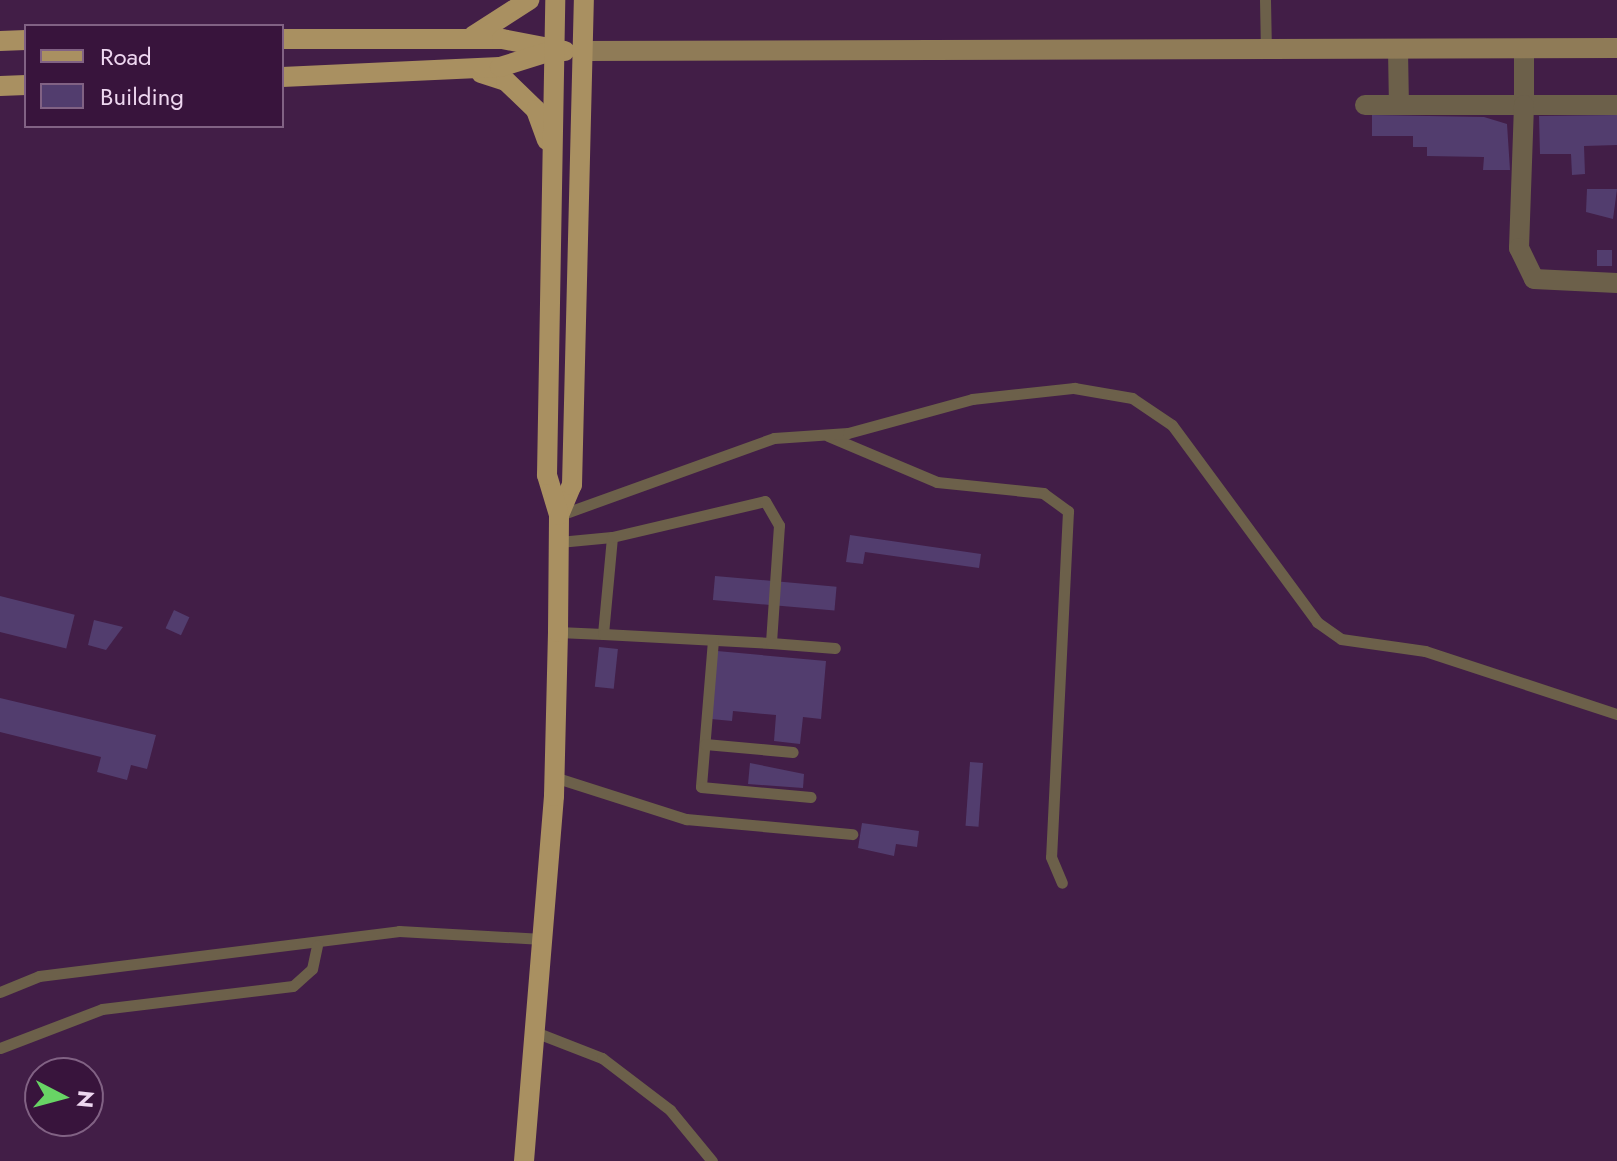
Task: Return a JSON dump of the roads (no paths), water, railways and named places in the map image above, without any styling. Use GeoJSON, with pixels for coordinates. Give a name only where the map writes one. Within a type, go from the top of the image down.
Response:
{"type":"FeatureCollection","features":[{"type":"Feature","properties":{"kind":"main road"},"geometry":{"type":"LineString","coordinates":[[467,39],[529,0]]}},
{"type":"Feature","properties":{"kind":"main road"},"geometry":{"type":"LineString","coordinates":[[524,1161],[554,777],[558,632],[559,515],[547,475],[555,0]]}},
{"type":"Feature","properties":{"kind":"main road"},"geometry":{"type":"LineString","coordinates":[[559,515],[572,485],[584,0]]}},
{"type":"Feature","properties":{"kind":"main road"},"geometry":{"type":"LineString","coordinates":[[284,39],[467,39],[554,51],[1617,48]]}},
{"type":"Feature","properties":{"kind":"main road"},"geometry":{"type":"LineString","coordinates":[[0,41],[24,40]]}},
{"type":"Feature","properties":{"kind":"main road"},"geometry":{"type":"LineString","coordinates":[[284,77],[470,69],[554,51]]}},
{"type":"Feature","properties":{"kind":"main road"},"geometry":{"type":"LineString","coordinates":[[470,69],[506,81],[536,110],[552,158]]}},
{"type":"Feature","properties":{"kind":"main road"},"geometry":{"type":"LineString","coordinates":[[0,86],[24,85]]}},
{"type":"Feature","properties":{"kind":"street"},"geometry":{"type":"LineString","coordinates":[[1398,50],[1399,105]]}},
{"type":"Feature","properties":{"kind":"street"},"geometry":{"type":"LineString","coordinates":[[1524,50],[1519,248],[1525,267],[1550,284],[1617,283]]}},
{"type":"Feature","properties":{"kind":"street"},"geometry":{"type":"LineString","coordinates":[[1365,105],[1617,105]]}},
{"type":"Feature","properties":{"kind":"lane"},"geometry":{"type":"LineString","coordinates":[[1265,0],[1266,51]]}},
{"type":"Feature","properties":{"kind":"lane"},"geometry":{"type":"LineString","coordinates":[[559,515],[774,438],[827,436],[972,399],[1074,388],[1132,398],[1172,425],[1317,622],[1341,639],[1425,651],[1617,714]]}},
{"type":"Feature","properties":{"kind":"lane"},"geometry":{"type":"LineString","coordinates":[[827,436],[937,482],[1043,493],[1068,511],[1051,857],[1062,883]]}},
{"type":"Feature","properties":{"kind":"lane"},"geometry":{"type":"LineString","coordinates":[[559,542],[612,537],[765,501],[779,525],[771,643]]}},
{"type":"Feature","properties":{"kind":"lane"},"geometry":{"type":"LineString","coordinates":[[603,634],[612,537]]}},
{"type":"Feature","properties":{"kind":"lane"},"geometry":{"type":"LineString","coordinates":[[558,632],[835,648]]}},
{"type":"Feature","properties":{"kind":"lane"},"geometry":{"type":"LineString","coordinates":[[713,640],[701,787],[811,797]]}},
{"type":"Feature","properties":{"kind":"lane"},"geometry":{"type":"LineString","coordinates":[[705,744],[793,752]]}},
{"type":"Feature","properties":{"kind":"lane"},"geometry":{"type":"LineString","coordinates":[[554,777],[686,819],[852,834]]}},
{"type":"Feature","properties":{"kind":"lane"},"geometry":{"type":"LineString","coordinates":[[0,992],[39,976],[317,946],[399,931],[543,939]]}},
{"type":"Feature","properties":{"kind":"lane"},"geometry":{"type":"LineString","coordinates":[[0,1048],[102,1009],[293,986],[312,969],[317,946]]}},
{"type":"Feature","properties":{"kind":"lane"},"geometry":{"type":"LineString","coordinates":[[535,1032],[602,1058],[670,1110],[712,1161]]}}]}
